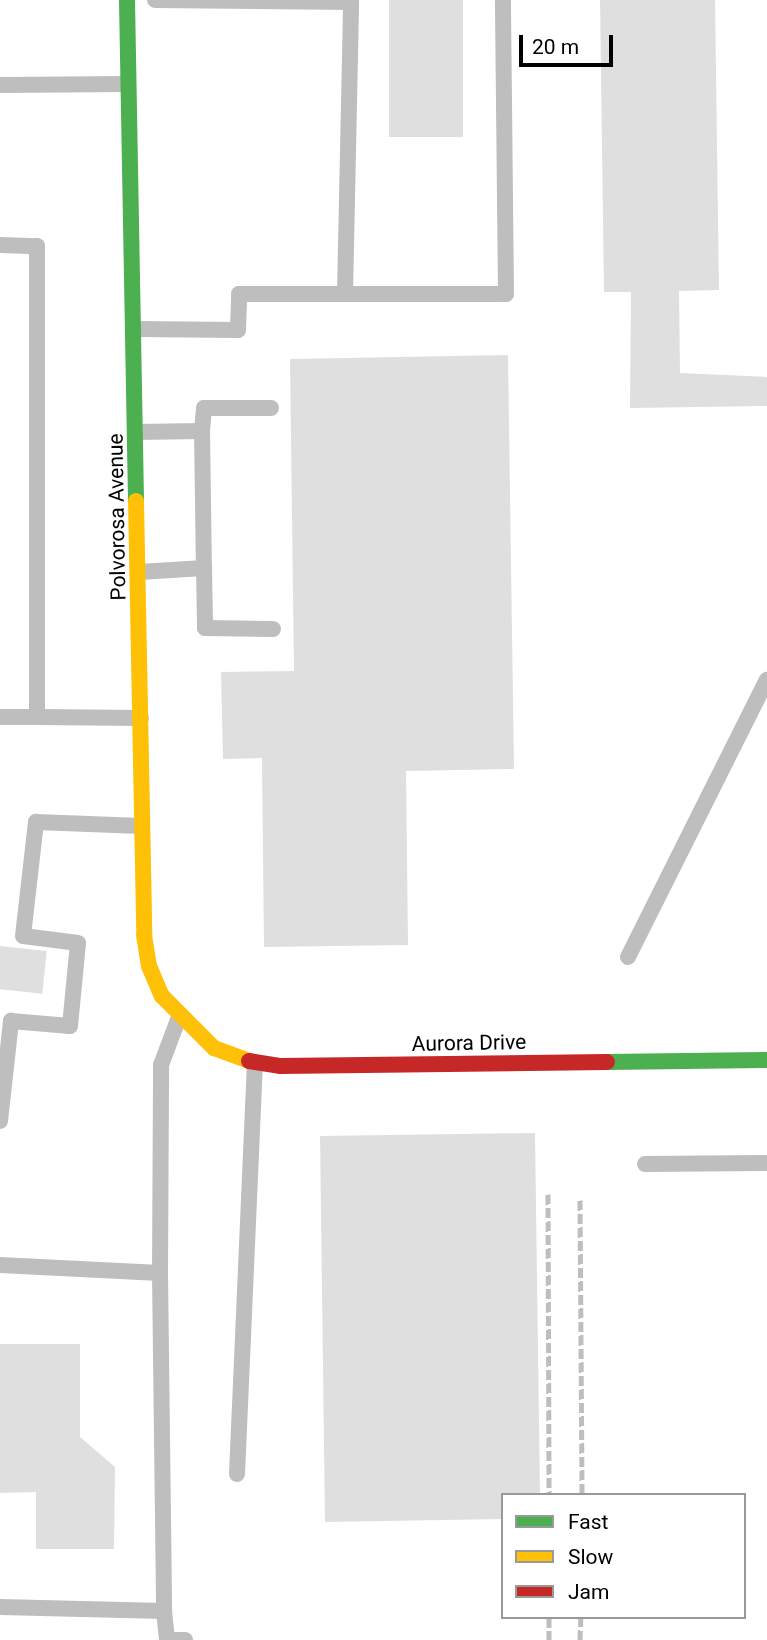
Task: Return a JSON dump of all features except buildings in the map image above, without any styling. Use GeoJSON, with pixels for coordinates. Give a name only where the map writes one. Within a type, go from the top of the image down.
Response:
{"type":"FeatureCollection","features":[{"type":"Feature","properties":{"kind":"street","name":"Polvorosa Avenue"},"geometry":{"type":"LineString","coordinates":[[127,0],[127,84],[136,330],[144,935],[149,965],[162,996],[181,1020]]}},
{"type":"Feature","properties":{"kind":"street","name":"Aurora Drive"},"geometry":{"type":"LineString","coordinates":[[181,1020],[214,1048],[256,1062],[280,1066],[767,1060]]}},
{"type":"Feature","properties":{"kind":"lane"},"geometry":{"type":"LineString","coordinates":[[155,0],[351,2],[345,294]]}},
{"type":"Feature","properties":{"kind":"lane"},"geometry":{"type":"LineString","coordinates":[[136,330],[238,330],[239,293],[506,294],[503,0]]}},
{"type":"Feature","properties":{"kind":"lane"},"geometry":{"type":"LineString","coordinates":[[0,85],[127,84]]}},
{"type":"Feature","properties":{"kind":"lane"},"geometry":{"type":"LineString","coordinates":[[0,245],[37,246],[37,717]]}},
{"type":"Feature","properties":{"kind":"lane"},"geometry":{"type":"LineString","coordinates":[[271,408],[204,408],[202,431],[205,628],[273,629]]}},
{"type":"Feature","properties":{"kind":"lane"},"geometry":{"type":"LineString","coordinates":[[137,432],[202,431]]}},
{"type":"Feature","properties":{"kind":"lane"},"geometry":{"type":"LineString","coordinates":[[139,572],[204,568]]}},
{"type":"Feature","properties":{"kind":"lane"},"geometry":{"type":"LineString","coordinates":[[628,957],[767,680]]}},
{"type":"Feature","properties":{"kind":"lane"},"geometry":{"type":"LineString","coordinates":[[0,717],[141,718]]}},
{"type":"Feature","properties":{"kind":"lane"},"geometry":{"type":"LineString","coordinates":[[0,1121],[11,1021],[70,1026],[78,943],[23,936],[36,822],[142,826]]}},
{"type":"Feature","properties":{"kind":"lane"},"geometry":{"type":"LineString","coordinates":[[181,1020],[161,1065],[159,1273],[164,1611],[167,1640],[185,1640]]}},
{"type":"Feature","properties":{"kind":"lane"},"geometry":{"type":"LineString","coordinates":[[237,1474],[256,1062]]}},
{"type":"Feature","properties":{"kind":"lane"},"geometry":{"type":"LineString","coordinates":[[645,1164],[767,1163]]}},
{"type":"Feature","properties":{"kind":"lane"},"geometry":{"type":"LineString","coordinates":[[0,1265],[159,1273]]}},
{"type":"Feature","properties":{"kind":"lane"},"geometry":{"type":"LineString","coordinates":[[0,1607],[164,1611]]}},
{"type":"Feature","properties":{"kind":"railway"},"geometry":{"type":"LineString","coordinates":[[548,1194],[549,1493]]}},
{"type":"Feature","properties":{"kind":"railway"},"geometry":{"type":"LineString","coordinates":[[580,1200],[582,1493]]}},
{"type":"Feature","properties":{"kind":"railway"},"geometry":{"type":"LineString","coordinates":[[549,1619],[549,1640]]}},
{"type":"Feature","properties":{"kind":"railway"},"geometry":{"type":"LineString","coordinates":[[580,1640],[581,1619]]}},
{"type":"Feature","properties":{"kind":"traffic: fast"},"geometry":{"type":"LineString","coordinates":[[127,0],[136,501]]}},
{"type":"Feature","properties":{"kind":"traffic: fast"},"geometry":{"type":"LineString","coordinates":[[607,1062],[767,1060]]}},
{"type":"Feature","properties":{"kind":"traffic: slow"},"geometry":{"type":"LineString","coordinates":[[136,501],[144,935],[149,966],[162,996],[214,1048],[249,1061]]}},
{"type":"Feature","properties":{"kind":"traffic: jam"},"geometry":{"type":"LineString","coordinates":[[249,1061],[280,1066],[607,1062]]}}]}
